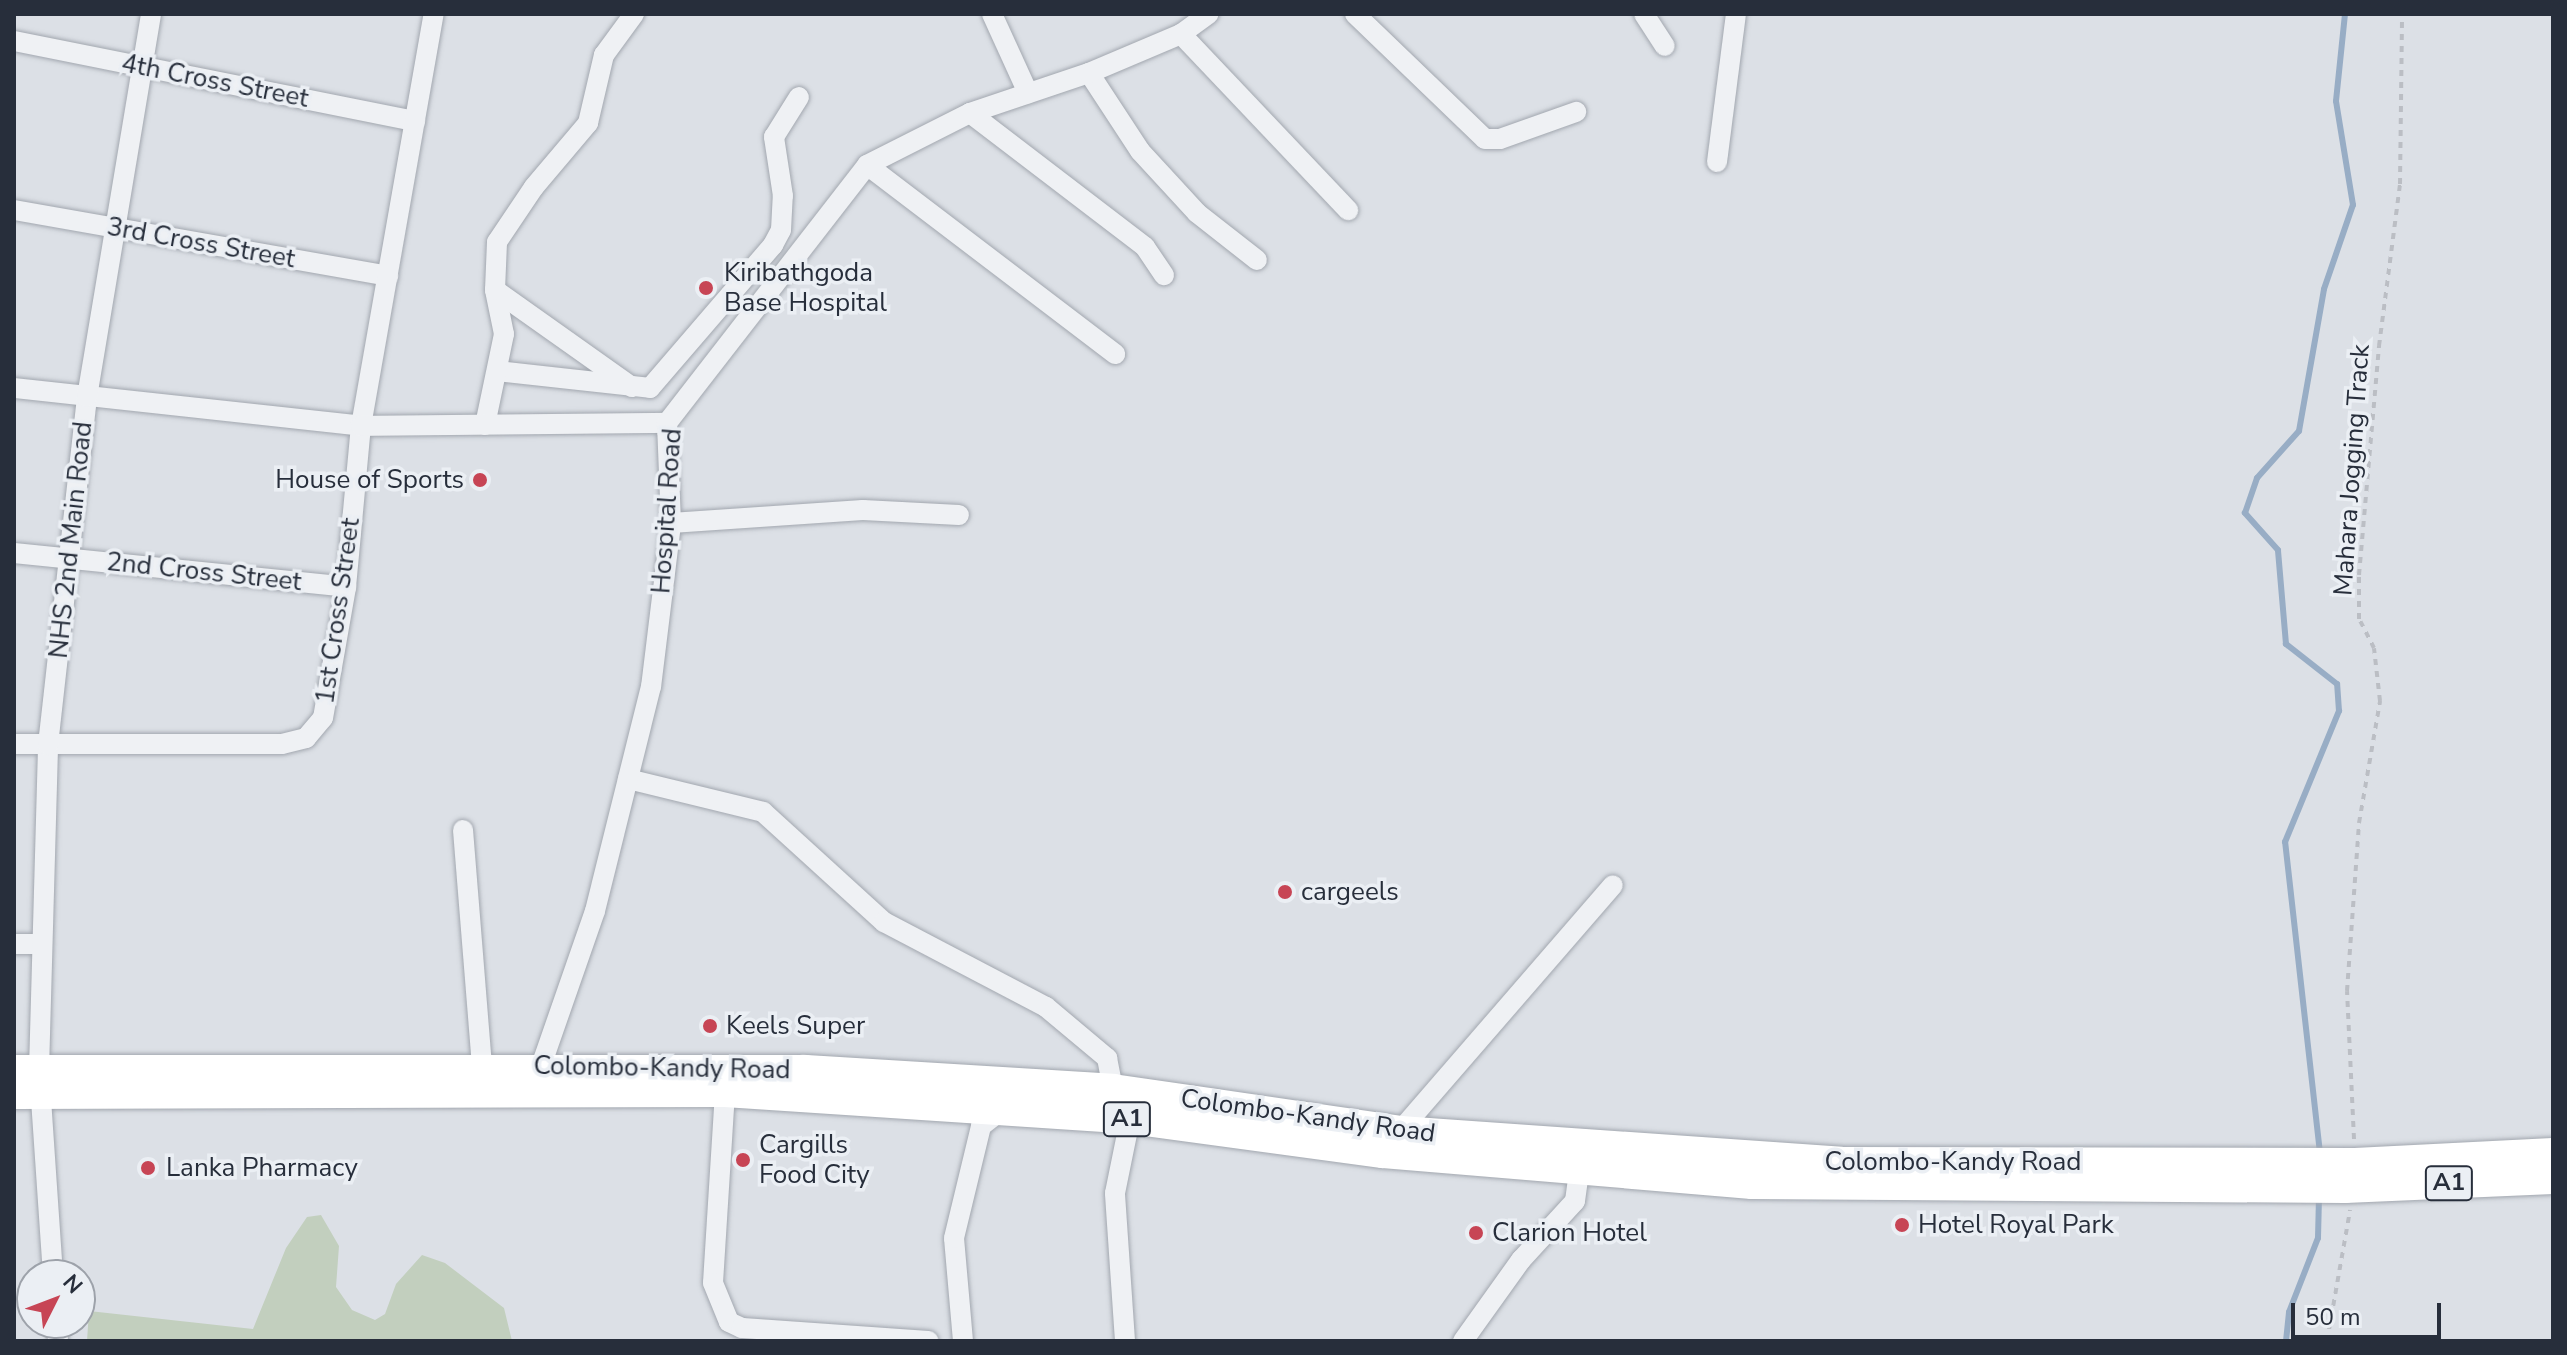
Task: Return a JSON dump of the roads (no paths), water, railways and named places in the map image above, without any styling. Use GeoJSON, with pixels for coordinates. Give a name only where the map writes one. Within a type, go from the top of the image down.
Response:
{"type":"FeatureCollection","features":[{"type":"Feature","properties":{"kind":"highway","name":"Colombo-Kandy Road"},"geometry":{"type":"LineString","coordinates":[[27,1082],[482,1067],[541,1078],[725,1092],[1006,1096],[1113,1089],[1580,1159]]}},
{"type":"Feature","properties":{"kind":"highway","name":"Colombo-Kandy Road"},"geometry":{"type":"LineString","coordinates":[[27,1082],[541,1078],[805,1070],[1006,1096],[1130,1119],[1383,1153],[1841,1162],[2236,1176],[2553,1179]]}},
{"type":"Feature","properties":{"kind":"highway","name":"Colombo-Kandy Road"},"geometry":{"type":"LineString","coordinates":[[2350,1175],[2553,1153]]}},
{"type":"Feature","properties":{"kind":"street","name":"NHS 2nd Main Road"},"geometry":{"type":"LineString","coordinates":[[51,1259],[27,1082],[40,944],[48,745],[87,397],[151,14]]}},
{"type":"Feature","properties":{"kind":"street","name":"1st Cross Street"},"geometry":{"type":"LineString","coordinates":[[14,744],[282,744],[306,738],[323,718],[346,587],[361,426],[434,14]]}},
{"type":"Feature","properties":{"kind":"street"},"geometry":{"type":"LineString","coordinates":[[485,425],[504,334],[495,290],[497,242],[534,187],[588,123],[604,55],[634,14]]}},
{"type":"Feature","properties":{"kind":"street"},"geometry":{"type":"LineString","coordinates":[[992,14],[1028,93]]}},
{"type":"Feature","properties":{"kind":"street","name":"Hospital Road"},"geometry":{"type":"LineString","coordinates":[[541,1078],[595,911],[651,687],[671,523],[667,423],[867,165],[970,113],[1089,73],[1181,34],[1209,14]]}},
{"type":"Feature","properties":{"kind":"street"},"geometry":{"type":"LineString","coordinates":[[1355,14],[1485,139],[1500,139],[1576,112]]}},
{"type":"Feature","properties":{"kind":"street"},"geometry":{"type":"LineString","coordinates":[[1644,14],[1665,46]]}},
{"type":"Feature","properties":{"kind":"street"},"geometry":{"type":"LineString","coordinates":[[1717,162],[1736,14]]}},
{"type":"Feature","properties":{"kind":"street"},"geometry":{"type":"LineString","coordinates":[[1181,34],[1348,210]]}},
{"type":"Feature","properties":{"kind":"street","name":"4th Cross Street"},"geometry":{"type":"LineString","coordinates":[[14,41],[415,121]]}},
{"type":"Feature","properties":{"kind":"street"},"geometry":{"type":"LineString","coordinates":[[1089,73],[1140,151],[1197,213],[1257,260]]}},
{"type":"Feature","properties":{"kind":"street"},"geometry":{"type":"LineString","coordinates":[[497,371],[634,389],[650,388],[660,379],[773,245],[781,230],[783,196],[774,137],[799,97]]}},
{"type":"Feature","properties":{"kind":"street"},"geometry":{"type":"LineString","coordinates":[[970,113],[1145,247],[1164,275]]}},
{"type":"Feature","properties":{"kind":"street"},"geometry":{"type":"LineString","coordinates":[[867,165],[1115,354]]}},
{"type":"Feature","properties":{"kind":"street","name":"3rd Cross Street"},"geometry":{"type":"LineString","coordinates":[[14,210],[388,276]]}},
{"type":"Feature","properties":{"kind":"street"},"geometry":{"type":"LineString","coordinates":[[495,290],[634,389]]}},
{"type":"Feature","properties":{"kind":"street"},"geometry":{"type":"LineString","coordinates":[[14,388],[361,426],[667,423]]}},
{"type":"Feature","properties":{"kind":"street"},"geometry":{"type":"LineString","coordinates":[[671,523],[863,510],[959,515]]}},
{"type":"Feature","properties":{"kind":"street","name":"2nd Cross Street"},"geometry":{"type":"LineString","coordinates":[[14,553],[346,587]]}},
{"type":"Feature","properties":{"kind":"street"},"geometry":{"type":"LineString","coordinates":[[628,779],[763,812],[884,922],[1046,1007],[1107,1058],[1113,1089]]}},
{"type":"Feature","properties":{"kind":"street"},"geometry":{"type":"LineString","coordinates":[[463,830],[482,1067]]}},
{"type":"Feature","properties":{"kind":"street"},"geometry":{"type":"LineString","coordinates":[[1400,1131],[1613,885]]}},
{"type":"Feature","properties":{"kind":"street"},"geometry":{"type":"LineString","coordinates":[[14,944],[40,944]]}},
{"type":"Feature","properties":{"kind":"street"},"geometry":{"type":"LineString","coordinates":[[725,1092],[713,1283],[729,1322],[742,1328],[929,1341]]}},
{"type":"Feature","properties":{"kind":"street"},"geometry":{"type":"LineString","coordinates":[[963,1341],[954,1238],[981,1126],[1006,1096]]}},
{"type":"Feature","properties":{"kind":"street"},"geometry":{"type":"LineString","coordinates":[[1125,1341],[1115,1193],[1130,1119]]}},
{"type":"Feature","properties":{"kind":"street"},"geometry":{"type":"LineString","coordinates":[[1463,1341],[1521,1260],[1575,1201],[1580,1159]]}},
{"type":"Feature","properties":{"kind":"waterway"},"geometry":{"type":"LineString","coordinates":[[2320,1153],[2285,842],[2339,711],[2337,684],[2286,644],[2278,550],[2245,513],[2257,478],[2299,431],[2324,289],[2353,205],[2336,101],[2345,14]]}},
{"type":"Feature","properties":{"kind":"waterway"},"geometry":{"type":"LineString","coordinates":[[2286,1341],[2289,1312],[2318,1238],[2319,1196]]}},
{"type":"Feature","properties":{"kind":"place","name":"Kiribathgoda Base Hospital"},"geometry":{"type":"Point","coordinates":[706,288]}},
{"type":"Feature","properties":{"kind":"place","name":"House of Sports"},"geometry":{"type":"Point","coordinates":[480,480]}},
{"type":"Feature","properties":{"kind":"place","name":"cargeels"},"geometry":{"type":"Point","coordinates":[1285,892]}},
{"type":"Feature","properties":{"kind":"place","name":"Keels Super"},"geometry":{"type":"Point","coordinates":[710,1026]}},
{"type":"Feature","properties":{"kind":"place","name":"Cargills Food City"},"geometry":{"type":"Point","coordinates":[743,1160]}},
{"type":"Feature","properties":{"kind":"place","name":"Lanka Pharmacy"},"geometry":{"type":"Point","coordinates":[148,1168]}},
{"type":"Feature","properties":{"kind":"place","name":"Hotel Royal Park"},"geometry":{"type":"Point","coordinates":[1902,1225]}},
{"type":"Feature","properties":{"kind":"place","name":"Clarion Hotel"},"geometry":{"type":"Point","coordinates":[1476,1233]}}]}
